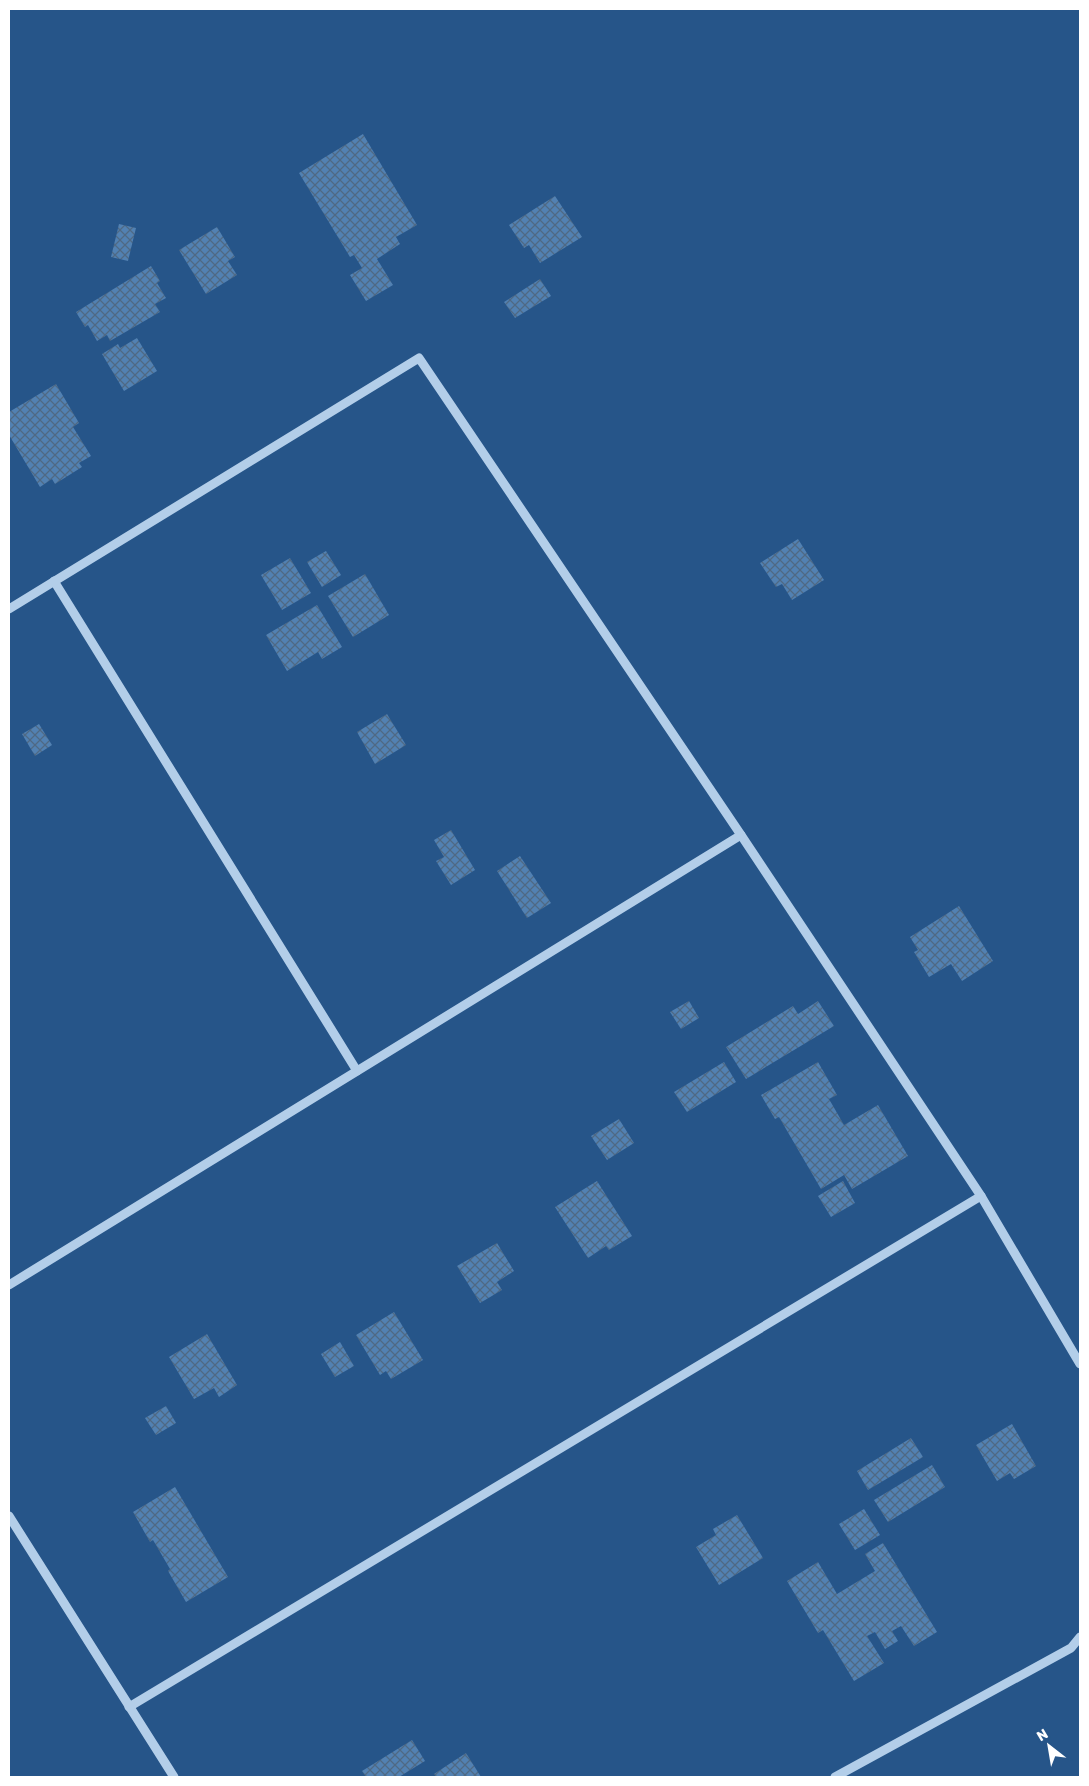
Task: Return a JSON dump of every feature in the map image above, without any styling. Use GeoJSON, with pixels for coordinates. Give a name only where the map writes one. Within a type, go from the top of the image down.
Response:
{"type":"FeatureCollection","features":[{"type":"Feature","properties":{"kind":"street"},"geometry":{"type":"LineString","coordinates":[[9,609],[419,358],[741,835],[981,1196],[1080,1364]]}},
{"type":"Feature","properties":{"kind":"street"},"geometry":{"type":"LineString","coordinates":[[54,581],[358,1070]]}},
{"type":"Feature","properties":{"kind":"street"},"geometry":{"type":"LineString","coordinates":[[9,1285],[741,835]]}},
{"type":"Feature","properties":{"kind":"street"},"geometry":{"type":"LineString","coordinates":[[130,1707],[981,1196]]}},
{"type":"Feature","properties":{"kind":"street"},"geometry":{"type":"LineString","coordinates":[[9,1516],[174,1777]]}},
{"type":"Feature","properties":{"kind":"street"},"geometry":{"type":"LineString","coordinates":[[835,1777],[1071,1648],[1080,1637]]}},
{"type":"Feature","properties":{"kind":"building"},"geometry":{"type":"Polygon","coordinates":[[[363,134],[417,225],[396,237],[400,244],[377,259],[393,285],[366,301],[350,275],[362,268],[354,255],[350,257],[299,173],[363,134]]]}},
{"type":"Feature","properties":{"kind":"building"},"geometry":{"type":"Polygon","coordinates":[[[555,196],[582,237],[540,263],[529,245],[524,248],[509,225],[555,196]]]}},
{"type":"Feature","properties":{"kind":"building"},"geometry":{"type":"Polygon","coordinates":[[[119,224],[136,228],[128,261],[111,257],[119,224]]]}},
{"type":"Feature","properties":{"kind":"building"},"geometry":{"type":"Polygon","coordinates":[[[217,227],[235,257],[228,261],[237,275],[206,294],[179,250],[217,227]]]}},
{"type":"Feature","properties":{"kind":"building"},"geometry":{"type":"Polygon","coordinates":[[[151,266],[160,281],[157,283],[166,298],[155,304],[160,312],[110,341],[107,335],[97,341],[88,325],[85,327],[76,312],[151,266]]]}},
{"type":"Feature","properties":{"kind":"building"},"geometry":{"type":"Polygon","coordinates":[[[540,279],[551,296],[515,318],[504,302],[540,279]]]}},
{"type":"Feature","properties":{"kind":"building"},"geometry":{"type":"Polygon","coordinates":[[[137,338],[157,371],[124,391],[102,354],[118,344],[120,348],[137,338]]]}},
{"type":"Feature","properties":{"kind":"building"},"geometry":{"type":"Polygon","coordinates":[[[56,384],[79,423],[73,427],[91,456],[79,463],[82,467],[55,484],[52,479],[40,487],[9,435],[9,412],[56,384]]]}},
{"type":"Feature","properties":{"kind":"building"},"geometry":{"type":"Polygon","coordinates":[[[798,539],[824,580],[792,600],[782,584],[776,587],[760,563],[798,539]]]}},
{"type":"Feature","properties":{"kind":"building"},"geometry":{"type":"Polygon","coordinates":[[[326,551],[341,575],[322,587],[307,562],[326,551]]]}},
{"type":"Feature","properties":{"kind":"building"},"geometry":{"type":"Polygon","coordinates":[[[290,558],[311,593],[282,610],[261,575],[290,558]]]}},
{"type":"Feature","properties":{"kind":"building"},"geometry":{"type":"Polygon","coordinates":[[[365,574],[389,615],[353,637],[328,596],[365,574]]]}},
{"type":"Feature","properties":{"kind":"building"},"geometry":{"type":"Polygon","coordinates":[[[317,605],[342,647],[322,659],[318,652],[287,671],[266,635],[317,605]]]}},
{"type":"Feature","properties":{"kind":"building"},"geometry":{"type":"Polygon","coordinates":[[[387,714],[406,745],[375,764],[357,732],[387,714]]]}},
{"type":"Feature","properties":{"kind":"building"},"geometry":{"type":"Polygon","coordinates":[[[39,724],[52,745],[35,756],[22,734],[39,724]]]}},
{"type":"Feature","properties":{"kind":"building"},"geometry":{"type":"Polygon","coordinates":[[[451,830],[475,870],[451,885],[436,861],[444,857],[434,840],[451,830]]]}},
{"type":"Feature","properties":{"kind":"building"},"geometry":{"type":"Polygon","coordinates":[[[520,856],[551,903],[527,918],[497,871],[520,856]]]}},
{"type":"Feature","properties":{"kind":"building"},"geometry":{"type":"Polygon","coordinates":[[[959,906],[993,961],[962,981],[951,964],[929,977],[914,952],[918,950],[910,937],[959,906]]]}},
{"type":"Feature","properties":{"kind":"building"},"geometry":{"type":"Polygon","coordinates":[[[689,1001],[699,1018],[681,1029],[670,1012],[689,1001]]]}},
{"type":"Feature","properties":{"kind":"building"},"geometry":{"type":"Polygon","coordinates":[[[818,1001],[834,1026],[746,1079],[726,1047],[793,1006],[798,1014],[818,1001]]]}},
{"type":"Feature","properties":{"kind":"building"},"geometry":{"type":"Polygon","coordinates":[[[724,1062],[736,1082],[687,1112],[674,1092],[724,1062]]]}},
{"type":"Feature","properties":{"kind":"building"},"geometry":{"type":"Polygon","coordinates":[[[818,1062],[837,1095],[829,1099],[844,1125],[878,1105],[908,1156],[852,1189],[844,1175],[821,1189],[779,1117],[775,1119],[761,1095],[818,1062]]]}},
{"type":"Feature","properties":{"kind":"building"},"geometry":{"type":"Polygon","coordinates":[[[619,1119],[634,1143],[607,1160],[591,1136],[619,1119]]]}},
{"type":"Feature","properties":{"kind":"building"},"geometry":{"type":"Polygon","coordinates":[[[597,1181],[632,1236],[609,1250],[606,1246],[588,1258],[555,1207],[597,1181]]]}},
{"type":"Feature","properties":{"kind":"building"},"geometry":{"type":"Polygon","coordinates":[[[843,1181],[855,1203],[831,1217],[818,1196],[843,1181]]]}},
{"type":"Feature","properties":{"kind":"building"},"geometry":{"type":"Polygon","coordinates":[[[497,1243],[514,1271],[497,1282],[502,1290],[480,1303],[457,1266],[497,1243]]]}},
{"type":"Feature","properties":{"kind":"building"},"geometry":{"type":"Polygon","coordinates":[[[394,1312],[423,1360],[391,1379],[386,1371],[380,1375],[356,1335],[394,1312]]]}},
{"type":"Feature","properties":{"kind":"building"},"geometry":{"type":"Polygon","coordinates":[[[207,1334],[237,1385],[219,1397],[214,1388],[194,1399],[169,1357],[207,1334]]]}},
{"type":"Feature","properties":{"kind":"building"},"geometry":{"type":"Polygon","coordinates":[[[340,1342],[354,1366],[335,1377],[321,1354],[340,1342]]]}},
{"type":"Feature","properties":{"kind":"building"},"geometry":{"type":"Polygon","coordinates":[[[166,1406],[176,1423],[156,1435],[145,1418],[166,1406]]]}},
{"type":"Feature","properties":{"kind":"building"},"geometry":{"type":"Polygon","coordinates":[[[1012,1424],[1036,1466],[1014,1479],[1010,1473],[997,1481],[976,1445],[1012,1424]]]}},
{"type":"Feature","properties":{"kind":"building"},"geometry":{"type":"Polygon","coordinates":[[[911,1438],[923,1457],[868,1490],[857,1471],[911,1438]]]}},
{"type":"Feature","properties":{"kind":"building"},"geometry":{"type":"Polygon","coordinates":[[[932,1465],[945,1487],[888,1522],[874,1500],[932,1465]]]}},
{"type":"Feature","properties":{"kind":"building"},"geometry":{"type":"Polygon","coordinates":[[[175,1487],[228,1577],[186,1602],[153,1540],[150,1542],[133,1512],[175,1487]]]}},
{"type":"Feature","properties":{"kind":"building"},"geometry":{"type":"Polygon","coordinates":[[[864,1509],[880,1535],[855,1550],[839,1524],[864,1509]]]}},
{"type":"Feature","properties":{"kind":"building"},"geometry":{"type":"Polygon","coordinates":[[[737,1515],[763,1558],[719,1585],[696,1547],[716,1535],[713,1529],[737,1515]]]}},
{"type":"Feature","properties":{"kind":"building"},"geometry":{"type":"Polygon","coordinates":[[[883,1543],[937,1632],[914,1646],[901,1626],[892,1631],[898,1641],[885,1649],[875,1632],[867,1636],[884,1663],[854,1681],[823,1630],[818,1633],[787,1581],[818,1562],[837,1594],[875,1571],[865,1554],[883,1543]]]}},
{"type":"Feature","properties":{"kind":"building"},"geometry":{"type":"Polygon","coordinates":[[[412,1740],[425,1761],[399,1777],[366,1777],[362,1771],[412,1740]]]}},
{"type":"Feature","properties":{"kind":"building"},"geometry":{"type":"Polygon","coordinates":[[[466,1753],[481,1777],[436,1777],[434,1774],[466,1753]]]}}]}
